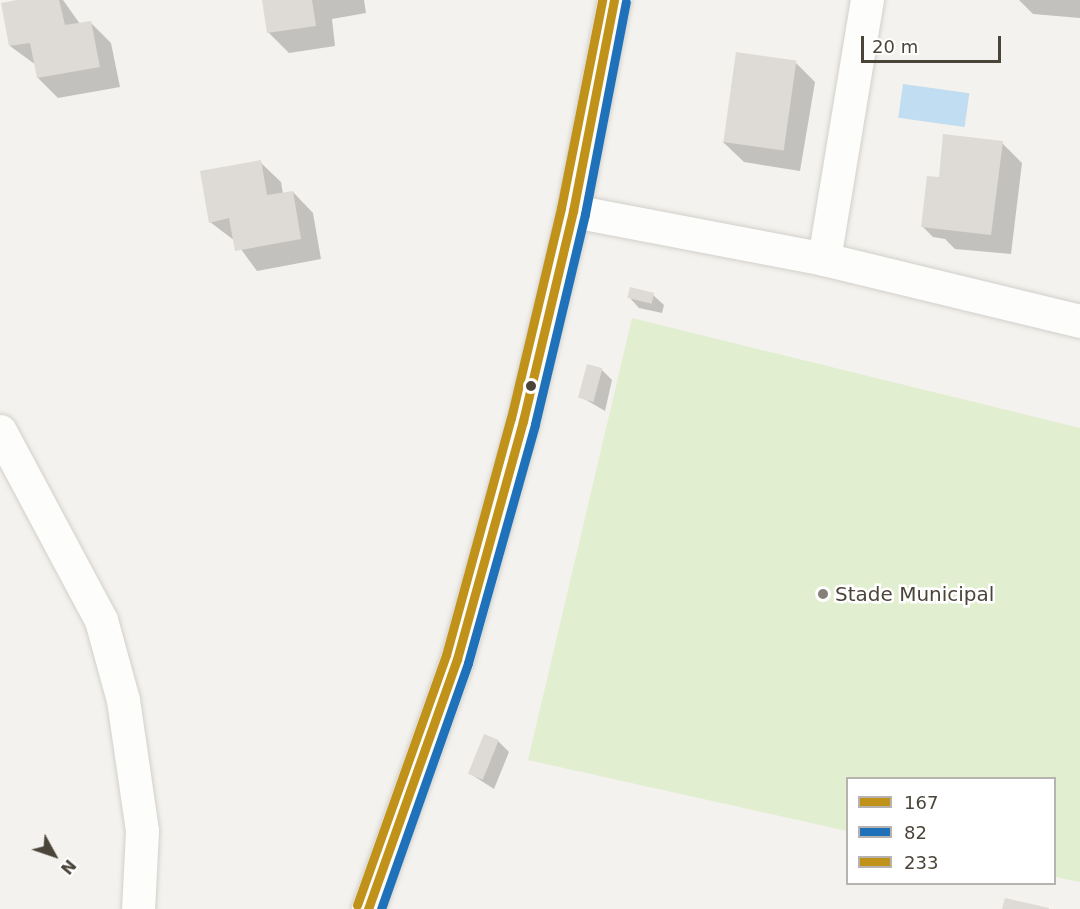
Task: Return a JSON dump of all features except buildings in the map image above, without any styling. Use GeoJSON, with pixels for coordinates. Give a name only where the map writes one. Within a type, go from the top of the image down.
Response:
{"type":"FeatureCollection","features":[{"type":"Feature","properties":{"kind":"street"},"geometry":{"type":"LineString","coordinates":[[368,909],[457,659],[573,211],[614,0]]}},
{"type":"Feature","properties":{"kind":"street"},"geometry":{"type":"LineString","coordinates":[[824,259],[867,0]]}},
{"type":"Feature","properties":{"kind":"street"},"geometry":{"type":"LineString","coordinates":[[573,211],[824,259],[1080,321]]}},
{"type":"Feature","properties":{"kind":"street"},"geometry":{"type":"LineString","coordinates":[[0,431],[101,620],[123,700],[142,831],[138,909]]}},
{"type":"Feature","properties":{"kind":"green space","name":"Stade Municipal"},"geometry":{"type":"Polygon","coordinates":[[[632,318],[1080,428],[1080,882],[1056,877],[1056,777],[846,777],[846,831],[528,760],[632,318]]]}},
{"type":"Feature","properties":{"kind":"water"},"geometry":{"type":"Polygon","coordinates":[[[903,84],[969,93],[965,127],[898,118],[903,84]]]}},
{"type":"Feature","properties":{"kind":"transit line","name":"233"},"geometry":{"type":"LineString","coordinates":[[357,905],[446,655],[511,418],[561,208],[602,0]]}},
{"type":"Feature","properties":{"kind":"transit line","name":"167"},"geometry":{"type":"LineString","coordinates":[[368,909],[457,659],[523,421],[573,211],[614,0]]}},
{"type":"Feature","properties":{"kind":"transit line","name":"82"},"geometry":{"type":"LineString","coordinates":[[381,909],[468,663],[535,424],[585,214],[626,2]]}},
{"type":"Feature","properties":{"kind":"place","name":"Stade Municipal"},"geometry":{"type":"Point","coordinates":[823,594]}}]}
